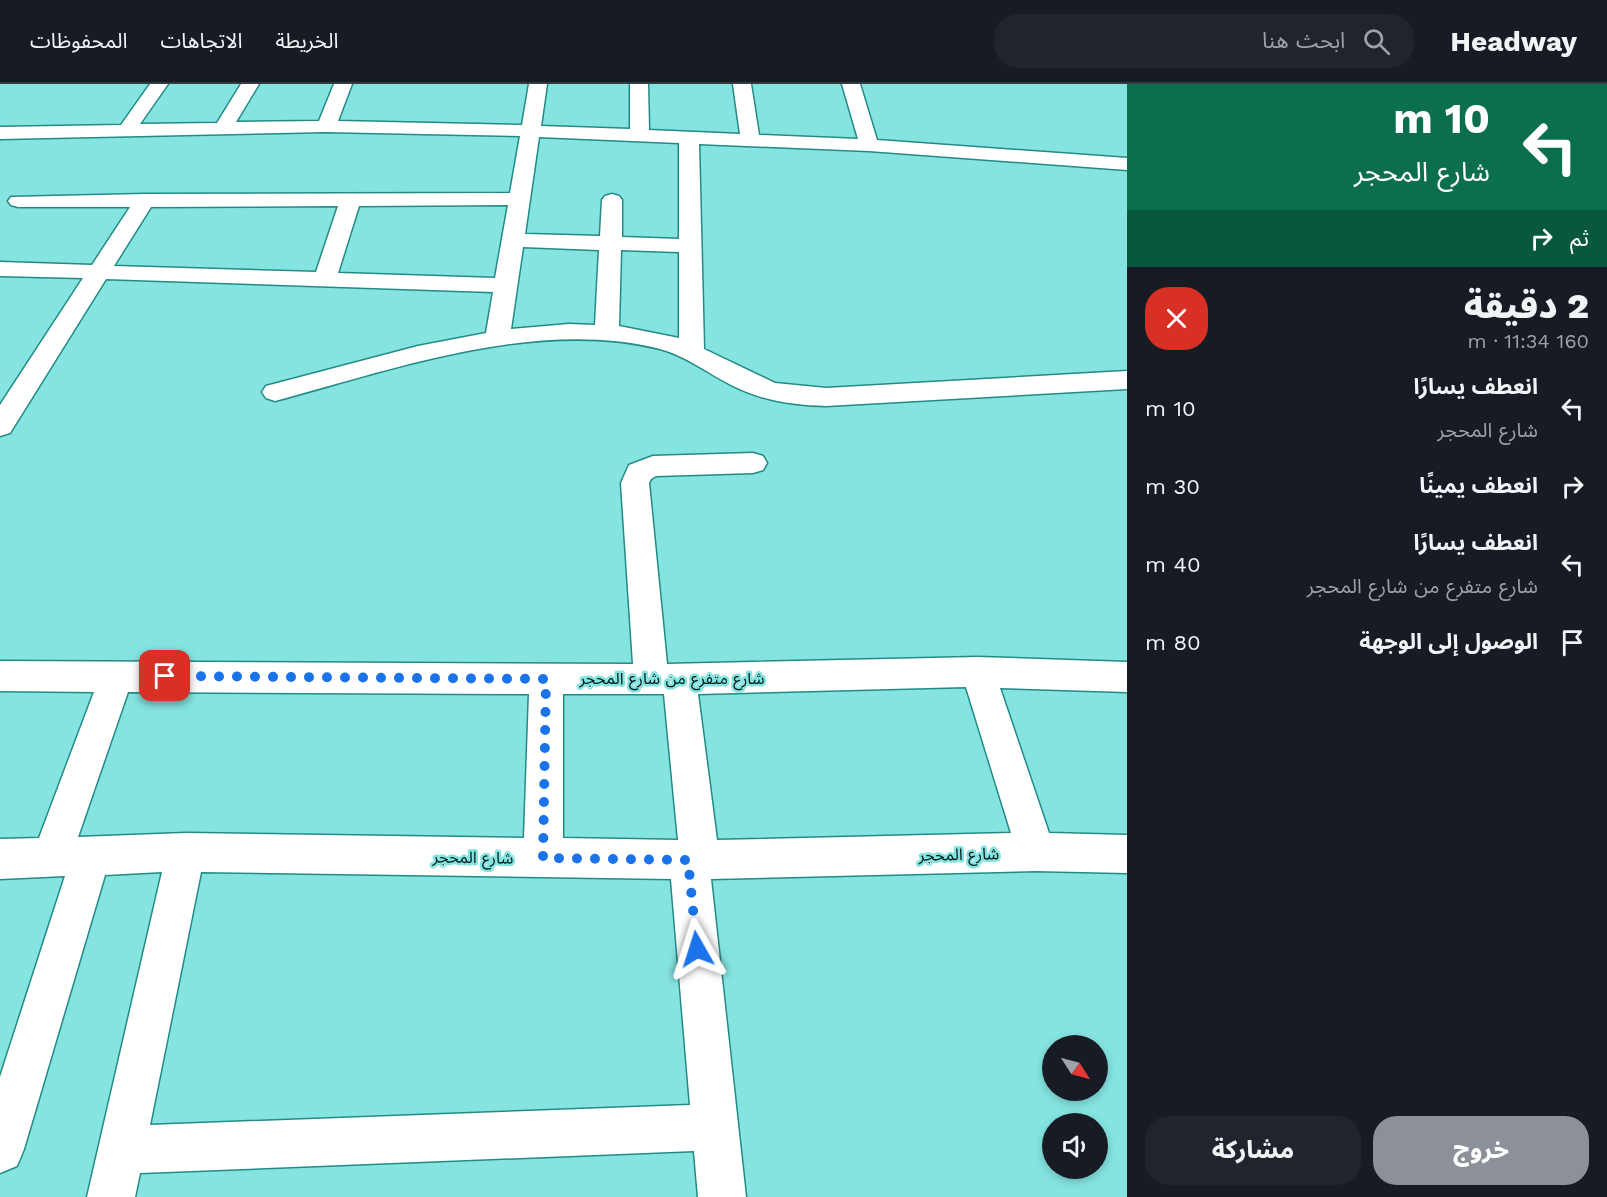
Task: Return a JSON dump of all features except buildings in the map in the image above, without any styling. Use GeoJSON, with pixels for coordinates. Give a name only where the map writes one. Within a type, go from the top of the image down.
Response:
{"type":"FeatureCollection","features":[{"type":"Feature","properties":{"kind":"street"},"geometry":{"type":"LineString","coordinates":[[127,130],[159,84]]}},
{"type":"Feature","properties":{"kind":"street"},"geometry":{"type":"LineString","coordinates":[[224,127],[250,84]]}},
{"type":"Feature","properties":{"kind":"street"},"geometry":{"type":"LineString","coordinates":[[326,126],[344,84]]}},
{"type":"Feature","properties":{"kind":"street"},"geometry":{"type":"LineString","coordinates":[[497,338],[538,84]]}},
{"type":"Feature","properties":{"kind":"street"},"geometry":{"type":"LineString","coordinates":[[639,84],[640,136]]}},
{"type":"Feature","properties":{"kind":"street"},"geometry":{"type":"LineString","coordinates":[[742,84],[750,140]]}},
{"type":"Feature","properties":{"kind":"street"},"geometry":{"type":"LineString","coordinates":[[851,84],[869,145]]}},
{"type":"Feature","properties":{"kind":"street"},"geometry":{"type":"LineString","coordinates":[[0,133],[326,126],[531,131],[869,145],[1127,164]]}},
{"type":"Feature","properties":{"kind":"street"},"geometry":{"type":"LineString","coordinates":[[689,138],[692,352]]}},
{"type":"Feature","properties":{"kind":"street"},"geometry":{"type":"LineString","coordinates":[[325,278],[351,199]]}},
{"type":"Feature","properties":{"kind":"street"},"geometry":{"type":"LineString","coordinates":[[18,201],[520,199]]}},
{"type":"Feature","properties":{"kind":"street"},"geometry":{"type":"LineString","coordinates":[[0,426],[145,200]]}},
{"type":"Feature","properties":{"kind":"street"},"geometry":{"type":"LineString","coordinates":[[607,333],[612,200]]}},
{"type":"Feature","properties":{"kind":"street"},"geometry":{"type":"LineString","coordinates":[[512,240],[690,246]]}},
{"type":"Feature","properties":{"kind":"street"},"geometry":{"type":"LineString","coordinates":[[0,269],[506,285]]}},
{"type":"Feature","properties":{"kind":"street"},"geometry":{"type":"LineString","coordinates":[[275,392],[497,338],[547,333],[607,333],[664,342],[692,352],[767,390],[791,395],[826,397],[1127,380]]}},
{"type":"Feature","properties":{"kind":"street"},"geometry":{"type":"LineString","coordinates":[[722,1197],[714,1127],[694,860],[635,483],[639,472],[653,466],[753,463]]}},
{"type":"Feature","properties":{"kind":"street"},"geometry":{"type":"LineString","coordinates":[[978,672],[1036,852]]}},
{"type":"Feature","properties":{"kind":"street","name":"شارع متفرع من شارع المحجر"},"geometry":{"type":"LineString","coordinates":[[2,680],[117,675],[665,679],[978,672],[1127,677]]}},
{"type":"Feature","properties":{"kind":"street"},"geometry":{"type":"LineString","coordinates":[[0,1149],[117,675]]}},
{"type":"Feature","properties":{"kind":"street"},"geometry":{"type":"LineString","coordinates":[[543,858],[546,679]]}},
{"type":"Feature","properties":{"kind":"street"},"geometry":{"type":"LineString","coordinates":[[111,1197],[186,852]]}},
{"type":"Feature","properties":{"kind":"street","name":"شارع المحجر"},"geometry":{"type":"LineString","coordinates":[[0,859],[186,852],[694,860],[1036,852],[1127,854]]}},
{"type":"Feature","properties":{"kind":"street"},"geometry":{"type":"LineString","coordinates":[[121,1150],[714,1127]]}},
{"type":"Feature","properties":{"kind":"route"},"geometry":{"type":"LineString","coordinates":[[165,676],[546,679],[543,858],[688,860],[697,949]]}}]}
